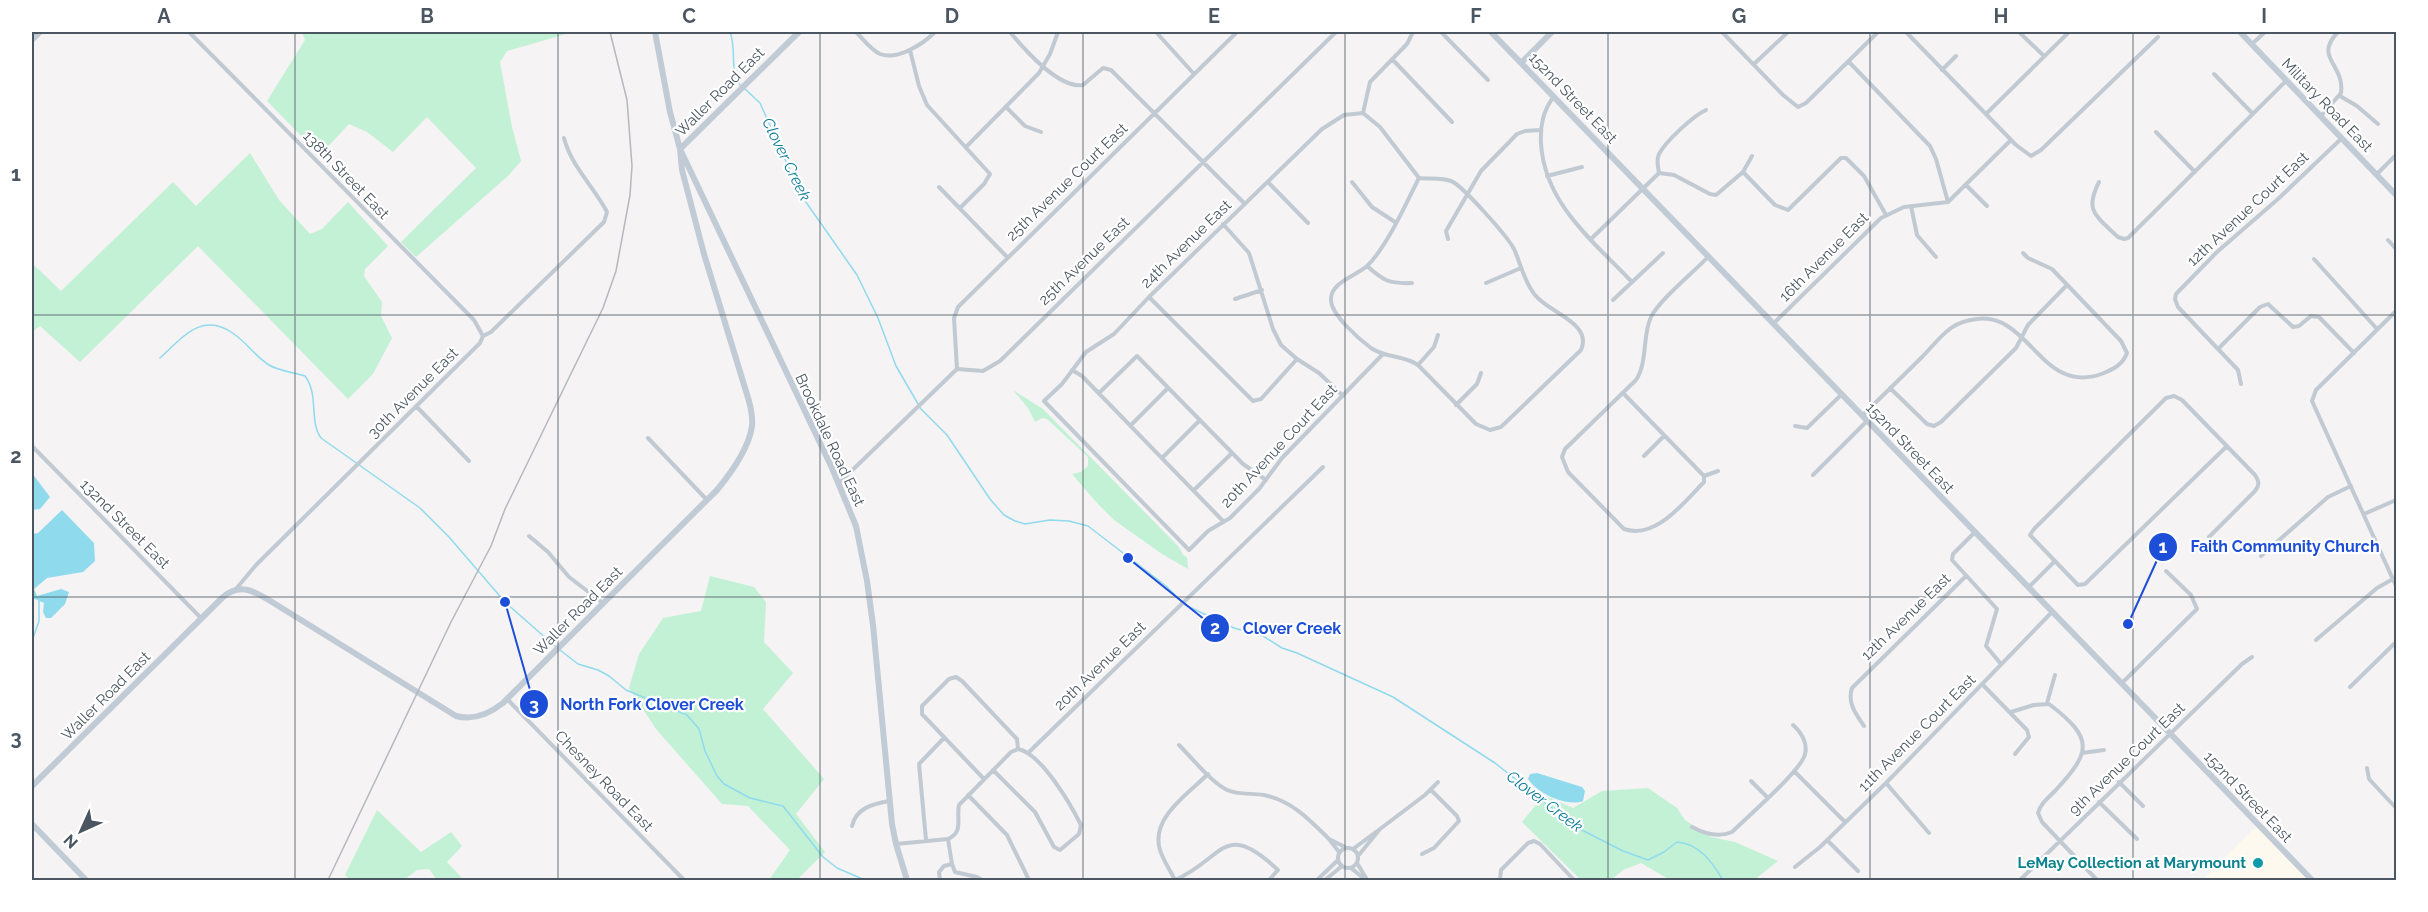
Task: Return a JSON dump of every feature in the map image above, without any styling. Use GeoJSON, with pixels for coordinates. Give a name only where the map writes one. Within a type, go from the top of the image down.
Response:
{"type":"FeatureCollection","features":[{"type":"Feature","properties":{"kind":"main road"},"geometry":{"type":"LineString","coordinates":[[32,40],[40,32]]}},
{"type":"Feature","properties":{"kind":"main road","name":"Brookdale Road East"},"geometry":{"type":"LineString","coordinates":[[655,32],[670,112],[680,149],[839,483],[856,526],[867,581],[896,844],[907,880]]}},
{"type":"Feature","properties":{"kind":"main road","name":"Waller Road East"},"geometry":{"type":"LineString","coordinates":[[32,786],[201,618],[227,593],[235,590],[248,588],[266,598],[456,716],[472,718],[484,715],[507,699],[724,482],[748,439],[752,423],[749,401],[694,217],[682,170],[680,149],[799,32]]}},
{"type":"Feature","properties":{"kind":"main road","name":"152nd Street East"},"geometry":{"type":"LineString","coordinates":[[1491,32],[2312,880]]}},
{"type":"Feature","properties":{"kind":"main road"},"geometry":{"type":"LineString","coordinates":[[1521,63],[1552,32]]}},
{"type":"Feature","properties":{"kind":"main road","name":"Military Road East"},"geometry":{"type":"LineString","coordinates":[[2240,32],[2397,195]]}},
{"type":"Feature","properties":{"kind":"main road"},"geometry":{"type":"LineString","coordinates":[[32,824],[86,880]]}},
{"type":"Feature","properties":{"kind":"street","name":"138th Street East"},"geometry":{"type":"LineString","coordinates":[[189,32],[474,320],[483,336]]}},
{"type":"Feature","properties":{"kind":"street"},"geometry":{"type":"LineString","coordinates":[[855,32],[880,54],[890,55],[922,44],[935,32]]}},
{"type":"Feature","properties":{"kind":"street"},"geometry":{"type":"LineString","coordinates":[[1010,32],[1051,74],[1077,86],[1087,82],[1100,70],[1107,68],[1112,70],[1245,204]]}},
{"type":"Feature","properties":{"kind":"street"},"geometry":{"type":"LineString","coordinates":[[967,146],[1043,66],[1058,32]]}},
{"type":"Feature","properties":{"kind":"street"},"geometry":{"type":"LineString","coordinates":[[1156,32],[1194,74]]}},
{"type":"Feature","properties":{"kind":"street","name":"25th Avenue Court East"},"geometry":{"type":"LineString","coordinates":[[957,369],[954,318],[956,310],[1007,257],[1238,32]]}},
{"type":"Feature","properties":{"kind":"street","name":"25th Avenue East"},"geometry":{"type":"LineString","coordinates":[[957,369],[983,371],[1000,361],[1336,32]]}},
{"type":"Feature","properties":{"kind":"street"},"geometry":{"type":"LineString","coordinates":[[1413,32],[1407,44],[1370,82],[1363,112],[1378,124],[1419,178],[1451,181],[1466,194],[1509,240],[1536,297],[1580,329],[1583,341],[1578,352],[1498,428],[1490,430],[1481,427],[1456,405],[1418,365],[1407,359],[1383,354],[1373,349],[1333,310],[1330,301],[1334,288],[1367,266],[1382,246],[1419,178]]}},
{"type":"Feature","properties":{"kind":"street"},"geometry":{"type":"LineString","coordinates":[[1441,32],[1488,80]]}},
{"type":"Feature","properties":{"kind":"street"},"geometry":{"type":"LineString","coordinates":[[1722,32],[1783,95],[1798,106],[1806,103],[1878,32]]}},
{"type":"Feature","properties":{"kind":"street"},"geometry":{"type":"LineString","coordinates":[[1754,64],[1788,32]]}},
{"type":"Feature","properties":{"kind":"street"},"geometry":{"type":"LineString","coordinates":[[1906,32],[2022,151],[2031,156],[2041,150],[2158,37]]}},
{"type":"Feature","properties":{"kind":"street"},"geometry":{"type":"LineString","coordinates":[[2019,32],[2044,56]]}},
{"type":"Feature","properties":{"kind":"street"},"geometry":{"type":"LineString","coordinates":[[1986,114],[2070,32]]}},
{"type":"Feature","properties":{"kind":"street"},"geometry":{"type":"LineString","coordinates":[[2252,44],[2265,32]]}},
{"type":"Feature","properties":{"kind":"street"},"geometry":{"type":"LineString","coordinates":[[2321,116],[2340,96],[2342,86],[2340,74],[2327,51],[2330,42],[2338,32]]}},
{"type":"Feature","properties":{"kind":"street"},"geometry":{"type":"LineString","coordinates":[[908,50],[925,102],[990,174],[984,184],[960,208]]}},
{"type":"Feature","properties":{"kind":"street"},"geometry":{"type":"LineString","coordinates":[[1942,70],[1956,56]]}},
{"type":"Feature","properties":{"kind":"street"},"geometry":{"type":"LineString","coordinates":[[1392,59],[1452,122]]}},
{"type":"Feature","properties":{"kind":"street"},"geometry":{"type":"LineString","coordinates":[[1848,62],[1930,146],[1948,202],[2011,140]]}},
{"type":"Feature","properties":{"kind":"street"},"geometry":{"type":"LineString","coordinates":[[2214,74],[2253,114]]}},
{"type":"Feature","properties":{"kind":"street"},"geometry":{"type":"LineString","coordinates":[[2099,182],[2091,199],[2092,209],[2115,234],[2124,239],[2131,236],[2287,80]]}},
{"type":"Feature","properties":{"kind":"street"},"geometry":{"type":"LineString","coordinates":[[1554,96],[1545,109],[1540,130],[1542,158],[1547,176],[1563,207],[1631,281]]}},
{"type":"Feature","properties":{"kind":"street"},"geometry":{"type":"LineString","coordinates":[[2340,96],[2357,106],[2378,124]]}},
{"type":"Feature","properties":{"kind":"street"},"geometry":{"type":"LineString","coordinates":[[1006,107],[1025,126],[1041,132]]}},
{"type":"Feature","properties":{"kind":"street"},"geometry":{"type":"LineString","coordinates":[[1659,173],[1657,161],[1660,151],[1695,116],[1706,110]]}},
{"type":"Feature","properties":{"kind":"street","name":"24th Avenue East"},"geometry":{"type":"LineString","coordinates":[[1189,550],[1044,401],[1062,384],[1086,352],[1114,334],[1322,129],[1338,118],[1363,112]]}},
{"type":"Feature","properties":{"kind":"street"},"geometry":{"type":"LineString","coordinates":[[1448,239],[1446,231],[1481,171],[1517,134],[1540,130]]}},
{"type":"Feature","properties":{"kind":"street"},"geometry":{"type":"LineString","coordinates":[[2156,132],[2195,172]]}},
{"type":"Feature","properties":{"kind":"street","name":"30th Avenue East"},"geometry":{"type":"LineString","coordinates":[[235,590],[256,565],[480,343],[483,336],[488,335],[604,222],[607,215],[593,188],[571,158],[564,138]]}},
{"type":"Feature","properties":{"kind":"street","name":"12th Avenue Court East"},"geometry":{"type":"LineString","coordinates":[[2218,349],[2178,307],[2175,302],[2176,294],[2217,252],[2278,199],[2342,138]]}},
{"type":"Feature","properties":{"kind":"street"},"geometry":{"type":"LineString","coordinates":[[2377,174],[2397,155]]}},
{"type":"Feature","properties":{"kind":"street"},"geometry":{"type":"LineString","coordinates":[[1659,173],[1674,175],[1713,195],[1743,172],[1752,156]]}},
{"type":"Feature","properties":{"kind":"street"},"geometry":{"type":"LineString","coordinates":[[1743,172],[1776,205],[1788,210],[1843,157],[1848,159],[1864,176],[1886,215]]}},
{"type":"Feature","properties":{"kind":"street"},"geometry":{"type":"LineString","coordinates":[[1547,176],[1582,167]]}},
{"type":"Feature","properties":{"kind":"street"},"geometry":{"type":"LineString","coordinates":[[1591,239],[1659,173]]}},
{"type":"Feature","properties":{"kind":"street"},"geometry":{"type":"LineString","coordinates":[[1268,182],[1308,223]]}},
{"type":"Feature","properties":{"kind":"street"},"geometry":{"type":"LineString","coordinates":[[1352,182],[1372,207],[1395,222]]}},
{"type":"Feature","properties":{"kind":"street"},"geometry":{"type":"LineString","coordinates":[[1966,185],[1987,206]]}},
{"type":"Feature","properties":{"kind":"street"},"geometry":{"type":"LineString","coordinates":[[939,187],[1007,257]]}},
{"type":"Feature","properties":{"kind":"street","name":"16th Avenue East"},"geometry":{"type":"LineString","coordinates":[[1774,323],[1886,215],[1911,206],[1940,205],[1948,202]]}},
{"type":"Feature","properties":{"kind":"street"},"geometry":{"type":"LineString","coordinates":[[1911,206],[1917,235],[1936,257]]}},
{"type":"Feature","properties":{"kind":"street"},"geometry":{"type":"LineString","coordinates":[[1224,224],[1249,253],[1276,335],[1287,351],[1318,373],[1343,396]]}},
{"type":"Feature","properties":{"kind":"street"},"geometry":{"type":"LineString","coordinates":[[2388,240],[2397,249]]}},
{"type":"Feature","properties":{"kind":"street"},"geometry":{"type":"LineString","coordinates":[[1613,300],[1663,253]]}},
{"type":"Feature","properties":{"kind":"street"},"geometry":{"type":"LineString","coordinates":[[1863,415],[1949,330],[1966,321],[1982,319],[2010,327],[2051,367],[2076,377],[2107,372],[2122,362],[2127,353],[2121,341],[2052,269],[2028,258],[2023,253]]}},
{"type":"Feature","properties":{"kind":"street"},"geometry":{"type":"LineString","coordinates":[[1623,393],[1704,476],[1704,482],[1665,520],[1638,531],[1624,529],[1568,472],[1562,462],[1566,449],[1639,375],[1651,317],[1709,256]]}},
{"type":"Feature","properties":{"kind":"street"},"geometry":{"type":"LineString","coordinates":[[2314,259],[2377,329]]}},
{"type":"Feature","properties":{"kind":"street"},"geometry":{"type":"LineString","coordinates":[[1367,266],[1386,282],[1412,284]]}},
{"type":"Feature","properties":{"kind":"street"},"geometry":{"type":"LineString","coordinates":[[1486,283],[1521,268]]}},
{"type":"Feature","properties":{"kind":"street"},"geometry":{"type":"LineString","coordinates":[[1890,388],[1926,424],[1937,425],[2016,348],[2037,314],[2067,285]]}},
{"type":"Feature","properties":{"kind":"street"},"geometry":{"type":"LineString","coordinates":[[1235,299],[1262,290]]}},
{"type":"Feature","properties":{"kind":"street"},"geometry":{"type":"LineString","coordinates":[[1149,297],[1253,401],[1260,399],[1297,359]]}},
{"type":"Feature","properties":{"kind":"street"},"geometry":{"type":"LineString","coordinates":[[2241,384],[2238,370],[2218,349],[2260,307],[2268,304],[2293,327],[2313,315],[2319,317],[2354,353]]}},
{"type":"Feature","properties":{"kind":"street"},"geometry":{"type":"LineString","coordinates":[[2397,311],[2316,390],[2312,401],[2397,586]]}},
{"type":"Feature","properties":{"kind":"street"},"geometry":{"type":"LineString","coordinates":[[1418,365],[1434,347],[1438,335]]}},
{"type":"Feature","properties":{"kind":"street","name":"20th Avenue Court East"},"geometry":{"type":"LineString","coordinates":[[1189,550],[1208,531],[1230,518],[1266,480],[1282,458],[1383,354]]}},
{"type":"Feature","properties":{"kind":"street"},"geometry":{"type":"LineString","coordinates":[[1099,393],[1137,356],[1248,469],[1266,480]]}},
{"type":"Feature","properties":{"kind":"street"},"geometry":{"type":"LineString","coordinates":[[839,483],[957,369]]}},
{"type":"Feature","properties":{"kind":"street"},"geometry":{"type":"LineString","coordinates":[[1072,370],[1082,376],[1223,521]]}},
{"type":"Feature","properties":{"kind":"street"},"geometry":{"type":"LineString","coordinates":[[1456,405],[1477,384],[1480,374]]}},
{"type":"Feature","properties":{"kind":"street"},"geometry":{"type":"LineString","coordinates":[[1131,426],[1168,388]]}},
{"type":"Feature","properties":{"kind":"street"},"geometry":{"type":"LineString","coordinates":[[1796,426],[1807,428],[1842,394]]}},
{"type":"Feature","properties":{"kind":"street"},"geometry":{"type":"LineString","coordinates":[[2209,537],[2255,491],[2259,483],[2255,475],[2227,446],[2182,400],[2172,396],[2166,398],[2030,535],[2070,579],[2081,585],[2088,582],[2227,446]]}},
{"type":"Feature","properties":{"kind":"street"},"geometry":{"type":"LineString","coordinates":[[417,407],[469,461]]}},
{"type":"Feature","properties":{"kind":"street"},"geometry":{"type":"LineString","coordinates":[[1162,458],[1200,420]]}},
{"type":"Feature","properties":{"kind":"street"},"geometry":{"type":"LineString","coordinates":[[1813,475],[1868,421]]}},
{"type":"Feature","properties":{"kind":"street"},"geometry":{"type":"LineString","coordinates":[[1644,456],[1664,436]]}},
{"type":"Feature","properties":{"kind":"street"},"geometry":{"type":"LineString","coordinates":[[648,438],[707,500]]}},
{"type":"Feature","properties":{"kind":"street","name":"132nd Street East"},"geometry":{"type":"LineString","coordinates":[[32,446],[201,618]]}},
{"type":"Feature","properties":{"kind":"street"},"geometry":{"type":"LineString","coordinates":[[1194,490],[1232,453]]}},
{"type":"Feature","properties":{"kind":"street","name":"20th Avenue East"},"geometry":{"type":"LineString","coordinates":[[1028,753],[1323,466]]}},
{"type":"Feature","properties":{"kind":"street"},"geometry":{"type":"LineString","coordinates":[[1704,476],[1718,471]]}},
{"type":"Feature","properties":{"kind":"street"},"geometry":{"type":"LineString","coordinates":[[2260,556],[2328,497],[2351,486]]}},
{"type":"Feature","properties":{"kind":"street"},"geometry":{"type":"LineString","coordinates":[[2364,514],[2397,500]]}},
{"type":"Feature","properties":{"kind":"street","name":"12th Avenue East"},"geometry":{"type":"LineString","coordinates":[[1864,726],[1851,704],[1852,688],[1966,576],[1954,564],[1952,556],[1975,532]]}},
{"type":"Feature","properties":{"kind":"street"},"geometry":{"type":"LineString","coordinates":[[529,536],[548,552],[570,577],[603,603]]}},
{"type":"Feature","properties":{"kind":"street"},"geometry":{"type":"LineString","coordinates":[[2029,587],[2054,562]]}},
{"type":"Feature","properties":{"kind":"street"},"geometry":{"type":"LineString","coordinates":[[2121,683],[2197,609],[2191,595],[2166,571]]}},
{"type":"Feature","properties":{"kind":"street"},"geometry":{"type":"LineString","coordinates":[[1966,576],[1996,609],[1997,614],[1986,646],[2001,664]]}},
{"type":"Feature","properties":{"kind":"street"},"geometry":{"type":"LineString","coordinates":[[2316,640],[2377,588],[2393,579]]}},
{"type":"Feature","properties":{"kind":"street","name":"11th Avenue Court East"},"geometry":{"type":"LineString","coordinates":[[1796,867],[1886,783],[2052,612]]}},
{"type":"Feature","properties":{"kind":"street"},"geometry":{"type":"LineString","coordinates":[[2350,687],[2397,642]]}},
{"type":"Feature","properties":{"kind":"street","name":"9th Avenue Court East"},"geometry":{"type":"LineString","coordinates":[[2020,880],[2119,782],[2252,657]]}},
{"type":"Feature","properties":{"kind":"street"},"geometry":{"type":"LineString","coordinates":[[2047,704],[2055,675]]}},
{"type":"Feature","properties":{"kind":"street"},"geometry":{"type":"LineString","coordinates":[[984,779],[923,716],[922,706],[949,679],[956,677],[1017,740],[1018,749]]}},
{"type":"Feature","properties":{"kind":"street"},"geometry":{"type":"LineString","coordinates":[[1982,684],[2011,712],[2029,734],[2015,754]]}},
{"type":"Feature","properties":{"kind":"street","name":"Chesney Road East"},"geometry":{"type":"LineString","coordinates":[[507,699],[684,880]]}},
{"type":"Feature","properties":{"kind":"street"},"geometry":{"type":"LineString","coordinates":[[2011,712],[2025,706],[2047,704],[2056,710],[2081,737],[2082,753],[2077,767],[2040,807],[2039,816],[2059,842],[2097,880]]}},
{"type":"Feature","properties":{"kind":"street"},"geometry":{"type":"LineString","coordinates":[[1692,827],[1706,834],[1726,835],[1732,832],[1794,771],[1804,759],[1806,749],[1803,738],[1793,725]]}},
{"type":"Feature","properties":{"kind":"street"},"geometry":{"type":"LineString","coordinates":[[926,840],[919,764],[944,738]]}},
{"type":"Feature","properties":{"kind":"street"},"geometry":{"type":"LineString","coordinates":[[1179,745],[1221,787],[1232,792],[1265,795],[1294,807],[1329,839],[1339,852]]}},
{"type":"Feature","properties":{"kind":"street"},"geometry":{"type":"LineString","coordinates":[[896,844],[948,839],[958,833],[957,807],[968,795],[993,770],[1011,752],[1018,749],[1028,753],[1064,793],[1081,825],[1079,834],[1060,850],[1052,844],[1032,809],[993,770]]}},
{"type":"Feature","properties":{"kind":"street"},"geometry":{"type":"LineString","coordinates":[[2082,753],[2104,750]]}},
{"type":"Feature","properties":{"kind":"street"},"geometry":{"type":"LineString","coordinates":[[2367,768],[2369,779],[2397,808]]}},
{"type":"Feature","properties":{"kind":"street"},"geometry":{"type":"LineString","coordinates":[[1794,771],[1845,822]]}},
{"type":"Feature","properties":{"kind":"street"},"geometry":{"type":"LineString","coordinates":[[1208,774],[1169,813],[1160,830],[1160,849],[1175,880],[1194,871],[1216,851],[1238,845],[1255,850],[1278,870],[1269,880]]}},
{"type":"Feature","properties":{"kind":"street"},"geometry":{"type":"LineString","coordinates":[[1751,781],[1767,797]]}},
{"type":"Feature","properties":{"kind":"street"},"geometry":{"type":"LineString","coordinates":[[1329,839],[1353,849],[1431,790],[1438,782]]}},
{"type":"Feature","properties":{"kind":"street"},"geometry":{"type":"LineString","coordinates":[[2119,782],[2143,806]]}},
{"type":"Feature","properties":{"kind":"street"},"geometry":{"type":"LineString","coordinates":[[1886,783],[1929,832]]}},
{"type":"Feature","properties":{"kind":"street"},"geometry":{"type":"LineString","coordinates":[[1422,854],[1434,848],[1459,821],[1457,816],[1431,790]]}},
{"type":"Feature","properties":{"kind":"street"},"geometry":{"type":"LineString","coordinates":[[968,795],[1006,835],[1029,880]]}},
{"type":"Feature","properties":{"kind":"street"},"geometry":{"type":"LineString","coordinates":[[852,826],[855,817],[863,810],[890,801]]}},
{"type":"Feature","properties":{"kind":"street"},"geometry":{"type":"LineString","coordinates":[[2099,802],[2137,839]]}},
{"type":"Feature","properties":{"kind":"street"},"geometry":{"type":"LineString","coordinates":[[1351,868],[1357,863],[1358,856],[1380,829]]}},
{"type":"Feature","properties":{"kind":"street"},"geometry":{"type":"LineString","coordinates":[[948,839],[952,864],[958,874],[974,876],[982,880]]}},
{"type":"Feature","properties":{"kind":"street"},"geometry":{"type":"LineString","coordinates":[[1827,840],[1858,871]]}},
{"type":"Feature","properties":{"kind":"street"},"geometry":{"type":"LineString","coordinates":[[1499,879],[1504,867],[1528,843],[1534,841],[1540,844],[1574,880]]}},
{"type":"Feature","properties":{"kind":"street"},"geometry":{"type":"LineString","coordinates":[[1317,880],[1337,860],[1339,852],[1346,848]]}},
{"type":"Feature","properties":{"kind":"street"},"geometry":{"type":"LineString","coordinates":[[1353,849],[1358,856]]}},
{"type":"Feature","properties":{"kind":"street"},"geometry":{"type":"LineString","coordinates":[[1337,860],[1342,866],[1351,868],[1368,879]]}},
{"type":"Feature","properties":{"kind":"street"},"geometry":{"type":"LineString","coordinates":[[1357,863],[1368,879]]}},
{"type":"Feature","properties":{"kind":"street"},"geometry":{"type":"LineString","coordinates":[[940,880],[939,872],[944,866],[952,864]]}},
{"type":"Feature","properties":{"kind":"street"},"geometry":{"type":"LineString","coordinates":[[1325,880],[1342,866]]}},
{"type":"Feature","properties":{"kind":"shaded area","name":"LeMay Collection at Marymount"},"geometry":{"type":"Polygon","coordinates":[[[2259,825],[2312,880],[2202,880],[2256,827],[2259,825]]]}},
{"type":"Feature","properties":{"kind":"green space"},"geometry":{"type":"Polygon","coordinates":[[[302,32],[573,32],[507,51],[500,62],[521,161],[509,175],[416,257],[401,242],[476,168],[427,117],[393,152],[367,132],[349,124],[320,155],[267,101],[305,40],[302,32]]]}},
{"type":"Feature","properties":{"kind":"green space"},"geometry":{"type":"Polygon","coordinates":[[[250,153],[279,200],[310,234],[322,229],[348,202],[388,246],[365,269],[364,276],[382,302],[381,316],[392,338],[373,374],[348,399],[198,246],[80,362],[40,326],[32,332],[32,263],[61,291],[173,182],[196,206],[250,153]]]}},
{"type":"Feature","properties":{"kind":"green space"},"geometry":{"type":"Polygon","coordinates":[[[1013,390],[1043,409],[1179,547],[1183,555],[1187,557],[1188,569],[1162,554],[1114,520],[1097,503],[1072,474],[1081,472],[1088,466],[1088,457],[1047,419],[1042,418],[1035,422],[1028,408],[1013,390]]]}},
{"type":"Feature","properties":{"kind":"green space"},"geometry":{"type":"Polygon","coordinates":[[[710,576],[754,587],[766,602],[764,642],[793,673],[763,709],[824,779],[796,814],[825,852],[797,880],[769,880],[790,850],[748,806],[722,804],[656,729],[629,688],[639,654],[663,618],[701,611],[710,576]]]}},
{"type":"Feature","properties":{"kind":"green space"},"geometry":{"type":"Polygon","coordinates":[[[1648,788],[1677,808],[1685,820],[1711,837],[1735,842],[1778,861],[1754,880],[1670,880],[1641,863],[1623,870],[1611,880],[1581,880],[1522,822],[1544,795],[1573,808],[1602,791],[1648,788]]]}},
{"type":"Feature","properties":{"kind":"green space"},"geometry":{"type":"Polygon","coordinates":[[[377,810],[421,852],[451,832],[462,846],[447,862],[464,880],[437,880],[429,869],[417,870],[404,880],[350,880],[345,875],[377,810]]]}},
{"type":"Feature","properties":{"kind":"water"},"geometry":{"type":"Polygon","coordinates":[[[32,473],[50,497],[40,509],[32,510],[32,473]]]}},
{"type":"Feature","properties":{"kind":"water"},"geometry":{"type":"Polygon","coordinates":[[[62,510],[94,543],[95,561],[83,572],[47,578],[34,589],[37,596],[61,589],[69,592],[65,604],[51,618],[46,618],[43,612],[44,603],[32,600],[32,534],[38,533],[62,510]]]}},
{"type":"Feature","properties":{"kind":"water"},"geometry":{"type":"Polygon","coordinates":[[[1537,773],[1582,787],[1585,791],[1583,801],[1561,801],[1539,790],[1528,779],[1530,774],[1537,773]]]}},
{"type":"Feature","properties":{"kind":"waterway","name":"Clover Creek"},"geometry":{"type":"LineString","coordinates":[[730,32],[735,74],[740,85]]}},
{"type":"Feature","properties":{"kind":"waterway","name":"Clover Creek"},"geometry":{"type":"LineString","coordinates":[[744,88],[760,103],[801,195],[857,275],[878,318],[896,366],[921,409],[947,435],[990,499],[1004,515],[1025,524],[1050,520],[1069,521],[1088,526],[1166,586],[1185,605],[1234,628],[1263,636],[1282,648],[1393,697],[1495,763],[1576,827],[1623,851],[1648,860],[1677,842],[1685,843],[1699,850],[1723,880]]}},
{"type":"Feature","properties":{"kind":"waterway"},"geometry":{"type":"LineString","coordinates":[[160,358],[185,335],[203,326],[212,325],[234,334],[269,365],[305,376],[312,391],[315,424],[321,438],[420,508],[449,537],[505,602],[556,647]]}},
{"type":"Feature","properties":{"kind":"waterway"},"geometry":{"type":"LineString","coordinates":[[32,641],[39,621],[39,601]]}},
{"type":"Feature","properties":{"kind":"waterway"},"geometry":{"type":"LineString","coordinates":[[560,650],[578,664],[609,676],[626,690],[687,715],[699,729],[705,751],[717,776],[724,784],[750,798],[783,806],[823,857],[837,868],[865,880]]}},
{"type":"Feature","properties":{"kind":"railway"},"geometry":{"type":"LineString","coordinates":[[328,880],[451,622],[491,546],[505,509],[603,308],[616,271],[630,195],[632,166],[627,100],[610,32]]}},
{"type":"Feature","properties":{"kind":"place","name":"Clover Creek"},"geometry":{"type":"Point","coordinates":[1128,558]}},
{"type":"Feature","properties":{"kind":"place","name":"North Fork Clover Creek"},"geometry":{"type":"Point","coordinates":[505,602]}},
{"type":"Feature","properties":{"kind":"place","name":"Faith Community Church"},"geometry":{"type":"Point","coordinates":[2128,624]}},
{"type":"Feature","properties":{"kind":"place","name":"LeMay Collection at Marymount"},"geometry":{"type":"Point","coordinates":[2258,863]}}]}
